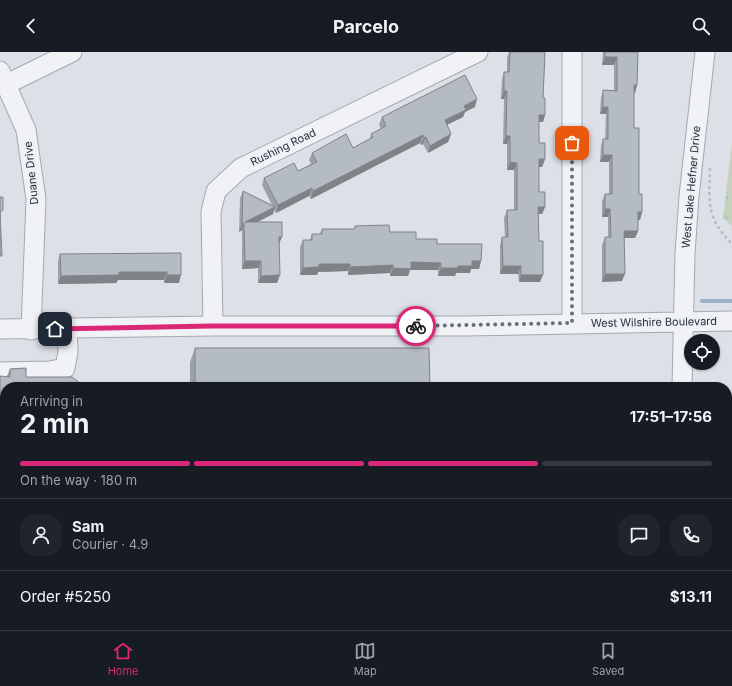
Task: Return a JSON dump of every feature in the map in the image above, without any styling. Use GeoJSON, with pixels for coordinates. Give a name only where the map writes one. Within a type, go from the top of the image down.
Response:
{"type":"FeatureCollection","features":[{"type":"Feature","properties":{"kind":"street"},"geometry":{"type":"LineString","coordinates":[[4,78],[72,52]]}},
{"type":"Feature","properties":{"kind":"street","name":"Rushing Road"},"geometry":{"type":"LineString","coordinates":[[212,326],[211,212],[216,191],[241,168],[478,52]]}},
{"type":"Feature","properties":{"kind":"street"},"geometry":{"type":"LineString","coordinates":[[572,52],[572,323]]}},
{"type":"Feature","properties":{"kind":"street","name":"West Lake Hefner Drive"},"geometry":{"type":"LineString","coordinates":[[682,382],[685,254],[689,196],[705,52]]}},
{"type":"Feature","properties":{"kind":"street","name":"Duane Drive"},"geometry":{"type":"LineString","coordinates":[[4,78],[26,130],[36,199],[31,330]]}},
{"type":"Feature","properties":{"kind":"street","name":"West Wilshire Boulevard"},"geometry":{"type":"LineString","coordinates":[[0,329],[31,330],[212,326],[465,326],[732,321]]}},
{"type":"Feature","properties":{"kind":"street"},"geometry":{"type":"LineString","coordinates":[[0,372],[50,371],[65,368],[68,352],[67,329]]}},
{"type":"Feature","properties":{"kind":"path"},"geometry":{"type":"LineString","coordinates":[[710,164],[710,213],[720,231],[732,244]]}},
{"type":"Feature","properties":{"kind":"green space"},"geometry":{"type":"Polygon","coordinates":[[[732,144],[732,226],[723,218],[732,144]]]}},
{"type":"Feature","properties":{"kind":"building"},"geometry":{"type":"Polygon","coordinates":[[[510,52],[545,52],[543,98],[545,98],[545,115],[539,115],[539,143],[545,143],[545,159],[539,159],[539,192],[545,192],[545,207],[538,207],[539,241],[543,241],[543,275],[521,275],[521,266],[503,266],[502,237],[508,237],[507,210],[517,210],[517,163],[510,162],[510,136],[506,136],[507,91],[504,91],[504,72],[509,72],[510,52]]]}},
{"type":"Feature","properties":{"kind":"building"},"geometry":{"type":"Polygon","coordinates":[[[605,52],[638,52],[637,85],[634,85],[634,128],[639,128],[639,194],[642,194],[642,212],[638,212],[638,231],[624,231],[625,274],[605,274],[605,237],[611,237],[610,209],[605,209],[605,194],[612,194],[612,155],[603,155],[603,139],[608,139],[608,107],[603,107],[603,90],[617,91],[617,57],[605,57],[605,52]]]}},
{"type":"Feature","properties":{"kind":"building"},"geometry":{"type":"Polygon","coordinates":[[[465,75],[477,99],[464,106],[466,110],[445,120],[451,134],[430,146],[426,137],[424,138],[423,135],[313,191],[312,188],[278,205],[264,178],[294,163],[298,171],[317,162],[312,153],[346,134],[353,148],[373,137],[371,134],[386,126],[382,117],[465,75]]]}},
{"type":"Feature","properties":{"kind":"building"},"geometry":{"type":"Polygon","coordinates":[[[243,191],[275,207],[245,222],[282,222],[282,237],[279,237],[280,275],[261,276],[261,261],[245,261],[244,223],[242,224],[243,191]]]}},
{"type":"Feature","properties":{"kind":"building"},"geometry":{"type":"Polygon","coordinates":[[[0,197],[3,197],[3,210],[0,212],[0,197]]]}},
{"type":"Feature","properties":{"kind":"building"},"geometry":{"type":"Polygon","coordinates":[[[0,212],[2,256],[0,256],[0,212]]]}},
{"type":"Feature","properties":{"kind":"building"},"geometry":{"type":"Polygon","coordinates":[[[389,225],[390,232],[416,232],[416,239],[437,239],[437,244],[482,244],[481,261],[472,261],[472,266],[458,266],[458,268],[441,268],[441,263],[411,262],[411,269],[393,268],[393,265],[350,267],[350,264],[319,264],[319,267],[303,268],[303,240],[312,240],[312,234],[322,234],[322,229],[355,229],[355,226],[389,225]]]}},
{"type":"Feature","properties":{"kind":"building"},"geometry":{"type":"Polygon","coordinates":[[[181,253],[181,275],[167,275],[167,272],[119,272],[119,275],[61,276],[60,254],[181,253]]]}},
{"type":"Feature","properties":{"kind":"building"},"geometry":{"type":"Polygon","coordinates":[[[195,348],[429,348],[430,382],[195,382],[195,348]]]}},
{"type":"Feature","properties":{"kind":"building"},"geometry":{"type":"Polygon","coordinates":[[[26,368],[26,377],[72,377],[79,382],[0,382],[0,376],[10,377],[10,369],[26,368]]]}},
{"type":"Feature","properties":{"kind":"waterway"},"geometry":{"type":"LineString","coordinates":[[702,301],[732,301]]}},
{"type":"Feature","properties":{"kind":"way so far"},"geometry":{"type":"LineString","coordinates":[[416,326],[572,323],[572,143]]}},
{"type":"Feature","properties":{"kind":"route"},"geometry":{"type":"LineString","coordinates":[[55,329],[212,326],[416,326]]}}]}
